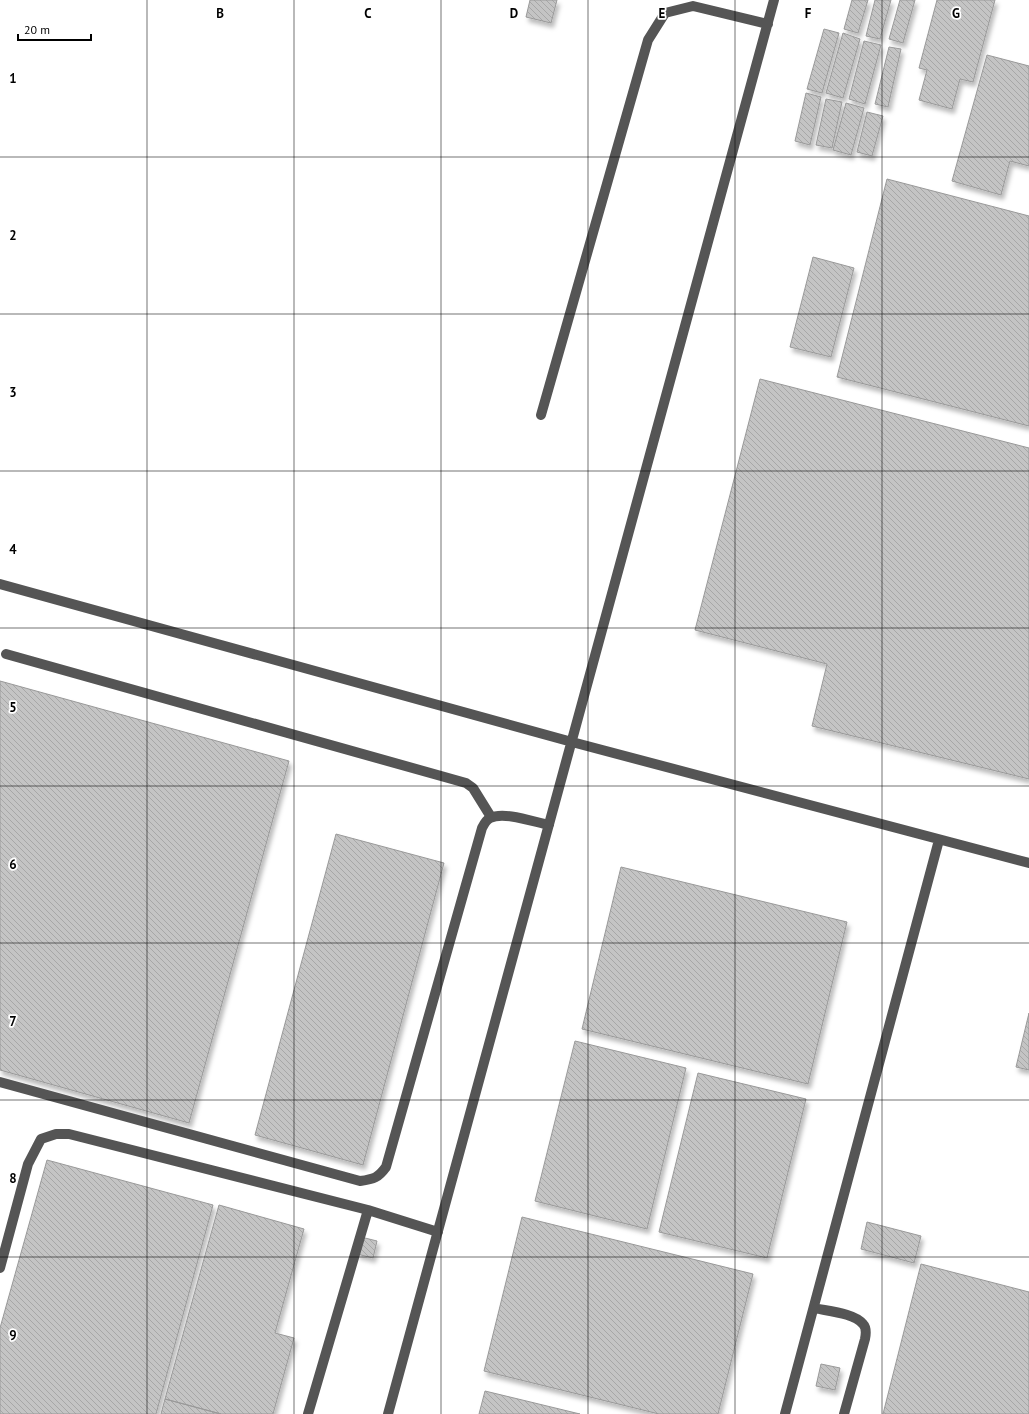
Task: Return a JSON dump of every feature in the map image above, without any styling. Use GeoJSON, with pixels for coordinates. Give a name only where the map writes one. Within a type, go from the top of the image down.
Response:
{"type":"FeatureCollection","features":[{"type":"Feature","properties":{"kind":"street"},"geometry":{"type":"LineString","coordinates":[[388,1414],[774,0]]}},
{"type":"Feature","properties":{"kind":"street"},"geometry":{"type":"LineString","coordinates":[[542,415],[648,40],[665,12],[693,6],[768,24]]}},
{"type":"Feature","properties":{"kind":"street"},"geometry":{"type":"LineString","coordinates":[[0,584],[572,742],[1029,863]]}},
{"type":"Feature","properties":{"kind":"street"},"geometry":{"type":"LineString","coordinates":[[6,654],[466,783],[473,788],[491,817]]}},
{"type":"Feature","properties":{"kind":"street"},"geometry":{"type":"LineString","coordinates":[[0,1082],[360,1180],[373,1179],[380,1175],[386,1166],[482,828],[486,821],[491,817],[505,816],[549,825]]}},
{"type":"Feature","properties":{"kind":"street"},"geometry":{"type":"LineString","coordinates":[[785,1414],[939,840]]}},
{"type":"Feature","properties":{"kind":"street"},"geometry":{"type":"LineString","coordinates":[[0,1268],[28,1164],[41,1139],[56,1134],[69,1134],[368,1210],[438,1232]]}},
{"type":"Feature","properties":{"kind":"street"},"geometry":{"type":"LineString","coordinates":[[308,1414],[368,1210]]}},
{"type":"Feature","properties":{"kind":"street"},"geometry":{"type":"LineString","coordinates":[[814,1308],[852,1316],[864,1325],[866,1331],[844,1414]]}},
{"type":"Feature","properties":{"kind":"building"},"geometry":{"type":"Polygon","coordinates":[[[530,0],[557,0],[551,23],[526,17],[530,0]]]}},
{"type":"Feature","properties":{"kind":"building"},"geometry":{"type":"Polygon","coordinates":[[[852,0],[868,0],[858,33],[844,29],[852,0]]]}},
{"type":"Feature","properties":{"kind":"building"},"geometry":{"type":"Polygon","coordinates":[[[875,0],[891,0],[880,39],[866,36],[875,0]]]}},
{"type":"Feature","properties":{"kind":"building"},"geometry":{"type":"Polygon","coordinates":[[[900,0],[915,0],[903,43],[889,39],[900,0]]]}},
{"type":"Feature","properties":{"kind":"building"},"geometry":{"type":"Polygon","coordinates":[[[937,0],[995,0],[973,82],[960,79],[952,109],[919,100],[927,70],[919,68],[937,0]]]}},
{"type":"Feature","properties":{"kind":"building"},"geometry":{"type":"Polygon","coordinates":[[[824,29],[839,33],[822,93],[807,89],[824,29]]]}},
{"type":"Feature","properties":{"kind":"building"},"geometry":{"type":"Polygon","coordinates":[[[843,33],[860,39],[843,98],[826,93],[843,33]]]}},
{"type":"Feature","properties":{"kind":"building"},"geometry":{"type":"Polygon","coordinates":[[[864,41],[881,45],[865,104],[849,99],[864,41]]]}},
{"type":"Feature","properties":{"kind":"building"},"geometry":{"type":"Polygon","coordinates":[[[889,47],[901,49],[888,107],[875,104],[889,47]]]}},
{"type":"Feature","properties":{"kind":"building"},"geometry":{"type":"Polygon","coordinates":[[[987,55],[1029,66],[1029,166],[1010,161],[1001,195],[952,181],[987,55]]]}},
{"type":"Feature","properties":{"kind":"building"},"geometry":{"type":"Polygon","coordinates":[[[806,93],[821,97],[810,145],[795,141],[806,93]]]}},
{"type":"Feature","properties":{"kind":"building"},"geometry":{"type":"Polygon","coordinates":[[[826,99],[842,102],[832,148],[816,145],[826,99]]]}},
{"type":"Feature","properties":{"kind":"building"},"geometry":{"type":"Polygon","coordinates":[[[846,103],[864,108],[851,155],[833,150],[846,103]]]}},
{"type":"Feature","properties":{"kind":"building"},"geometry":{"type":"Polygon","coordinates":[[[867,112],[883,116],[872,156],[857,152],[867,112]]]}},
{"type":"Feature","properties":{"kind":"building"},"geometry":{"type":"Polygon","coordinates":[[[887,179],[1029,216],[1029,426],[837,377],[887,179]]]}},
{"type":"Feature","properties":{"kind":"building"},"geometry":{"type":"Polygon","coordinates":[[[813,257],[854,268],[831,357],[790,347],[813,257]]]}},
{"type":"Feature","properties":{"kind":"building"},"geometry":{"type":"Polygon","coordinates":[[[760,379],[1029,448],[1029,779],[812,726],[827,664],[695,630],[760,379]]]}},
{"type":"Feature","properties":{"kind":"building"},"geometry":{"type":"Polygon","coordinates":[[[0,681],[289,761],[189,1123],[0,1070],[0,681]]]}},
{"type":"Feature","properties":{"kind":"building"},"geometry":{"type":"Polygon","coordinates":[[[336,834],[444,863],[363,1165],[255,1135],[336,834]]]}},
{"type":"Feature","properties":{"kind":"building"},"geometry":{"type":"Polygon","coordinates":[[[621,867],[847,922],[808,1084],[582,1029],[621,867]]]}},
{"type":"Feature","properties":{"kind":"building"},"geometry":{"type":"Polygon","coordinates":[[[1029,1013],[1029,1070],[1016,1067],[1029,1013]]]}},
{"type":"Feature","properties":{"kind":"building"},"geometry":{"type":"Polygon","coordinates":[[[575,1041],[686,1068],[647,1229],[535,1201],[575,1041]]]}},
{"type":"Feature","properties":{"kind":"building"},"geometry":{"type":"Polygon","coordinates":[[[698,1073],[806,1099],[767,1258],[659,1232],[698,1073]]]}},
{"type":"Feature","properties":{"kind":"building"},"geometry":{"type":"Polygon","coordinates":[[[47,1160],[213,1205],[156,1414],[0,1414],[0,1328],[47,1160]]]}},
{"type":"Feature","properties":{"kind":"building"},"geometry":{"type":"Polygon","coordinates":[[[219,1205],[304,1229],[275,1333],[294,1338],[273,1414],[221,1414],[165,1399],[219,1205]]]}},
{"type":"Feature","properties":{"kind":"building"},"geometry":{"type":"Polygon","coordinates":[[[522,1217],[753,1274],[718,1414],[659,1414],[484,1371],[522,1217]]]}},
{"type":"Feature","properties":{"kind":"building"},"geometry":{"type":"Polygon","coordinates":[[[867,1222],[921,1236],[914,1263],[861,1249],[867,1222]]]}},
{"type":"Feature","properties":{"kind":"building"},"geometry":{"type":"Polygon","coordinates":[[[361,1237],[377,1241],[373,1258],[357,1254],[361,1237]]]}},
{"type":"Feature","properties":{"kind":"building"},"geometry":{"type":"Polygon","coordinates":[[[921,1264],[1029,1292],[1029,1414],[883,1414],[921,1264]]]}},
{"type":"Feature","properties":{"kind":"building"},"geometry":{"type":"Polygon","coordinates":[[[821,1364],[840,1368],[835,1390],[816,1386],[821,1364]]]}},
{"type":"Feature","properties":{"kind":"building"},"geometry":{"type":"Polygon","coordinates":[[[485,1391],[580,1414],[479,1414],[485,1391]]]}},
{"type":"Feature","properties":{"kind":"building"},"geometry":{"type":"Polygon","coordinates":[[[165,1399],[221,1414],[161,1414],[165,1399]]]}}]}
